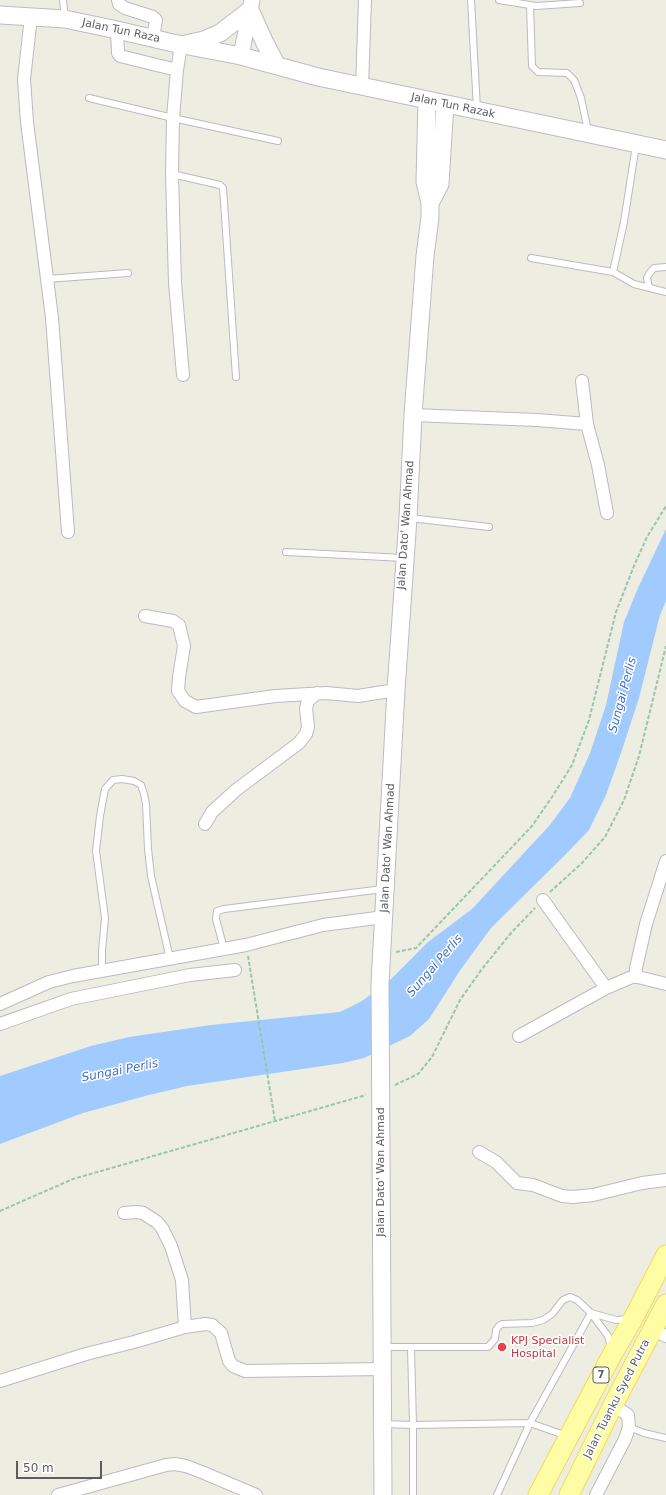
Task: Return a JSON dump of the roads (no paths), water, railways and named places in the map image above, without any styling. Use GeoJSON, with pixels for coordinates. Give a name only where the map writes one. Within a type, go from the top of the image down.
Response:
{"type":"FeatureCollection","features":[{"type":"Feature","properties":{"kind":"main road"},"geometry":{"type":"LineString","coordinates":[[181,45],[204,40],[220,33],[251,5],[264,41],[278,66]]}},
{"type":"Feature","properties":{"kind":"main road","name":"Jalan Tun Raza"},"geometry":{"type":"LineString","coordinates":[[0,15],[65,20],[181,45],[241,56]]}},
{"type":"Feature","properties":{"kind":"main road","name":"Jalan Tun Razak"},"geometry":{"type":"LineString","coordinates":[[241,56],[318,77],[636,145],[666,150]]}},
{"type":"Feature","properties":{"kind":"main road"},"geometry":{"type":"LineString","coordinates":[[427,100],[425,182],[430,203]]}},
{"type":"Feature","properties":{"kind":"main road"},"geometry":{"type":"LineString","coordinates":[[430,203],[440,184],[445,104]]}},
{"type":"Feature","properties":{"kind":"main road","name":"Jalan Dato' Wan Ahmad"},"geometry":{"type":"LineString","coordinates":[[383,1495],[380,1092],[381,953],[413,415],[430,203]]}},
{"type":"Feature","properties":{"kind":"main road","name":"Jalan Tuanku Syed Putra"},"geometry":{"type":"LineString","coordinates":[[538,1495],[568,1436],[666,1256]]}},
{"type":"Feature","properties":{"kind":"main road","name":"Jalan Tuanku Syed Putra"},"geometry":{"type":"LineString","coordinates":[[569,1495],[612,1406],[659,1333],[666,1304]]}},
{"type":"Feature","properties":{"kind":"street"},"geometry":{"type":"LineString","coordinates":[[118,0],[119,4],[125,8],[153,17],[156,20],[153,38]]}},
{"type":"Feature","properties":{"kind":"street"},"geometry":{"type":"LineString","coordinates":[[362,86],[365,0]]}},
{"type":"Feature","properties":{"kind":"street"},"geometry":{"type":"LineString","coordinates":[[241,56],[251,5]]}},
{"type":"Feature","properties":{"kind":"street"},"geometry":{"type":"LineString","coordinates":[[31,17],[24,79],[27,122],[52,318],[68,532]]}},
{"type":"Feature","properties":{"kind":"street"},"geometry":{"type":"LineString","coordinates":[[117,30],[118,53],[120,56],[177,70]]}},
{"type":"Feature","properties":{"kind":"street"},"geometry":{"type":"LineString","coordinates":[[181,45],[177,70],[173,118],[172,174],[175,283],[183,375]]}},
{"type":"Feature","properties":{"kind":"street"},"geometry":{"type":"LineString","coordinates":[[582,381],[587,424],[598,465],[607,513]]}},
{"type":"Feature","properties":{"kind":"street"},"geometry":{"type":"LineString","coordinates":[[413,415],[537,420],[587,424]]}},
{"type":"Feature","properties":{"kind":"street"},"geometry":{"type":"LineString","coordinates":[[145,616],[173,621],[179,625],[184,646],[178,691],[185,701],[196,707],[275,696],[326,693],[358,696],[396,690]]}},
{"type":"Feature","properties":{"kind":"street"},"geometry":{"type":"LineString","coordinates":[[205,824],[212,812],[236,790],[299,743],[306,734],[308,727],[306,708],[308,701],[317,693]]}},
{"type":"Feature","properties":{"kind":"street"},"geometry":{"type":"LineString","coordinates":[[638,977],[636,968],[646,924],[666,861]]}},
{"type":"Feature","properties":{"kind":"street"},"geometry":{"type":"LineString","coordinates":[[542,900],[606,988]]}},
{"type":"Feature","properties":{"kind":"street"},"geometry":{"type":"LineString","coordinates":[[0,1004],[58,979],[246,945],[323,925],[384,917]]}},
{"type":"Feature","properties":{"kind":"street"},"geometry":{"type":"LineString","coordinates":[[0,1024],[71,999],[190,975],[235,970]]}},
{"type":"Feature","properties":{"kind":"street"},"geometry":{"type":"LineString","coordinates":[[519,1036],[606,988],[632,977],[638,977],[666,984]]}},
{"type":"Feature","properties":{"kind":"street"},"geometry":{"type":"LineString","coordinates":[[478,1152],[496,1162],[517,1183],[529,1184],[562,1196],[573,1197],[593,1195],[642,1183],[666,1180]]}},
{"type":"Feature","properties":{"kind":"street"},"geometry":{"type":"LineString","coordinates":[[124,1213],[137,1212],[144,1214],[157,1222],[162,1228],[171,1246],[182,1280],[185,1327]]}},
{"type":"Feature","properties":{"kind":"street"},"geometry":{"type":"LineString","coordinates":[[0,1381],[86,1354],[185,1327],[205,1324],[212,1325],[221,1333],[233,1366],[245,1371],[383,1369]]}},
{"type":"Feature","properties":{"kind":"street"},"geometry":{"type":"LineString","coordinates":[[596,1495],[630,1427],[628,1415],[612,1406]]}},
{"type":"Feature","properties":{"kind":"street"},"geometry":{"type":"LineString","coordinates":[[58,1495],[166,1465],[175,1464],[186,1466],[256,1495]]}},
{"type":"Feature","properties":{"kind":"lane"},"geometry":{"type":"LineString","coordinates":[[63,0],[65,20]]}},
{"type":"Feature","properties":{"kind":"lane"},"geometry":{"type":"LineString","coordinates":[[471,0],[477,110]]}},
{"type":"Feature","properties":{"kind":"lane"},"geometry":{"type":"LineString","coordinates":[[499,0],[536,6],[580,3]]}},
{"type":"Feature","properties":{"kind":"lane"},"geometry":{"type":"LineString","coordinates":[[530,5],[532,66],[538,72],[567,73],[574,80],[581,98],[588,134]]}},
{"type":"Feature","properties":{"kind":"lane"},"geometry":{"type":"LineString","coordinates":[[89,98],[278,141]]}},
{"type":"Feature","properties":{"kind":"lane"},"geometry":{"type":"LineString","coordinates":[[613,272],[624,222],[636,145]]}},
{"type":"Feature","properties":{"kind":"lane"},"geometry":{"type":"LineString","coordinates":[[172,174],[220,185],[223,188],[236,377]]}},
{"type":"Feature","properties":{"kind":"lane"},"geometry":{"type":"LineString","coordinates":[[530,258],[613,272],[634,284],[666,292]]}},
{"type":"Feature","properties":{"kind":"lane"},"geometry":{"type":"LineString","coordinates":[[649,288],[647,278],[648,274],[654,268],[666,267]]}},
{"type":"Feature","properties":{"kind":"lane"},"geometry":{"type":"LineString","coordinates":[[47,280],[128,272]]}},
{"type":"Feature","properties":{"kind":"lane"},"geometry":{"type":"LineString","coordinates":[[408,518],[489,527]]}},
{"type":"Feature","properties":{"kind":"lane"},"geometry":{"type":"LineString","coordinates":[[286,552],[404,558]]}},
{"type":"Feature","properties":{"kind":"lane"},"geometry":{"type":"LineString","coordinates":[[102,970],[105,918],[96,850],[105,789],[113,780],[122,779],[134,782],[141,786],[144,794],[151,876],[170,959]]}},
{"type":"Feature","properties":{"kind":"lane"},"geometry":{"type":"LineString","coordinates":[[224,949],[216,919],[217,911],[386,889]]}},
{"type":"Feature","properties":{"kind":"lane"},"geometry":{"type":"LineString","coordinates":[[382,1347],[488,1347],[495,1339],[496,1330],[502,1324],[532,1323],[543,1320],[552,1314],[563,1300],[570,1297],[577,1300],[591,1313],[608,1336],[613,1353]]}},
{"type":"Feature","properties":{"kind":"lane"},"geometry":{"type":"LineString","coordinates":[[591,1313],[616,1320],[633,1319]]}},
{"type":"Feature","properties":{"kind":"lane"},"geometry":{"type":"LineString","coordinates":[[497,1495],[530,1423],[591,1313]]}},
{"type":"Feature","properties":{"kind":"lane"},"geometry":{"type":"LineString","coordinates":[[411,1348],[413,1495]]}},
{"type":"Feature","properties":{"kind":"lane"},"geometry":{"type":"LineString","coordinates":[[383,1424],[413,1425],[530,1423],[568,1436]]}},
{"type":"Feature","properties":{"kind":"lane"},"geometry":{"type":"LineString","coordinates":[[630,1427],[644,1433],[666,1438]]}},
{"type":"Feature","properties":{"kind":"water","name":"Sungai Perlis"},"geometry":{"type":"Polygon","coordinates":[[[666,529],[666,601],[660,615],[639,698],[606,795],[589,830],[491,928],[461,969],[429,1019],[410,1036],[364,1058],[343,1063],[187,1086],[83,1113],[0,1144],[0,1076],[91,1046],[129,1037],[211,1025],[340,1012],[362,1001],[387,983],[428,942],[472,909],[549,826],[570,798],[590,753],[606,705],[624,622],[638,588],[666,529]]]}},
{"type":"Feature","properties":{"kind":"place","name":"KPJ Specialist Hospital"},"geometry":{"type":"Point","coordinates":[502,1347]}}]}
